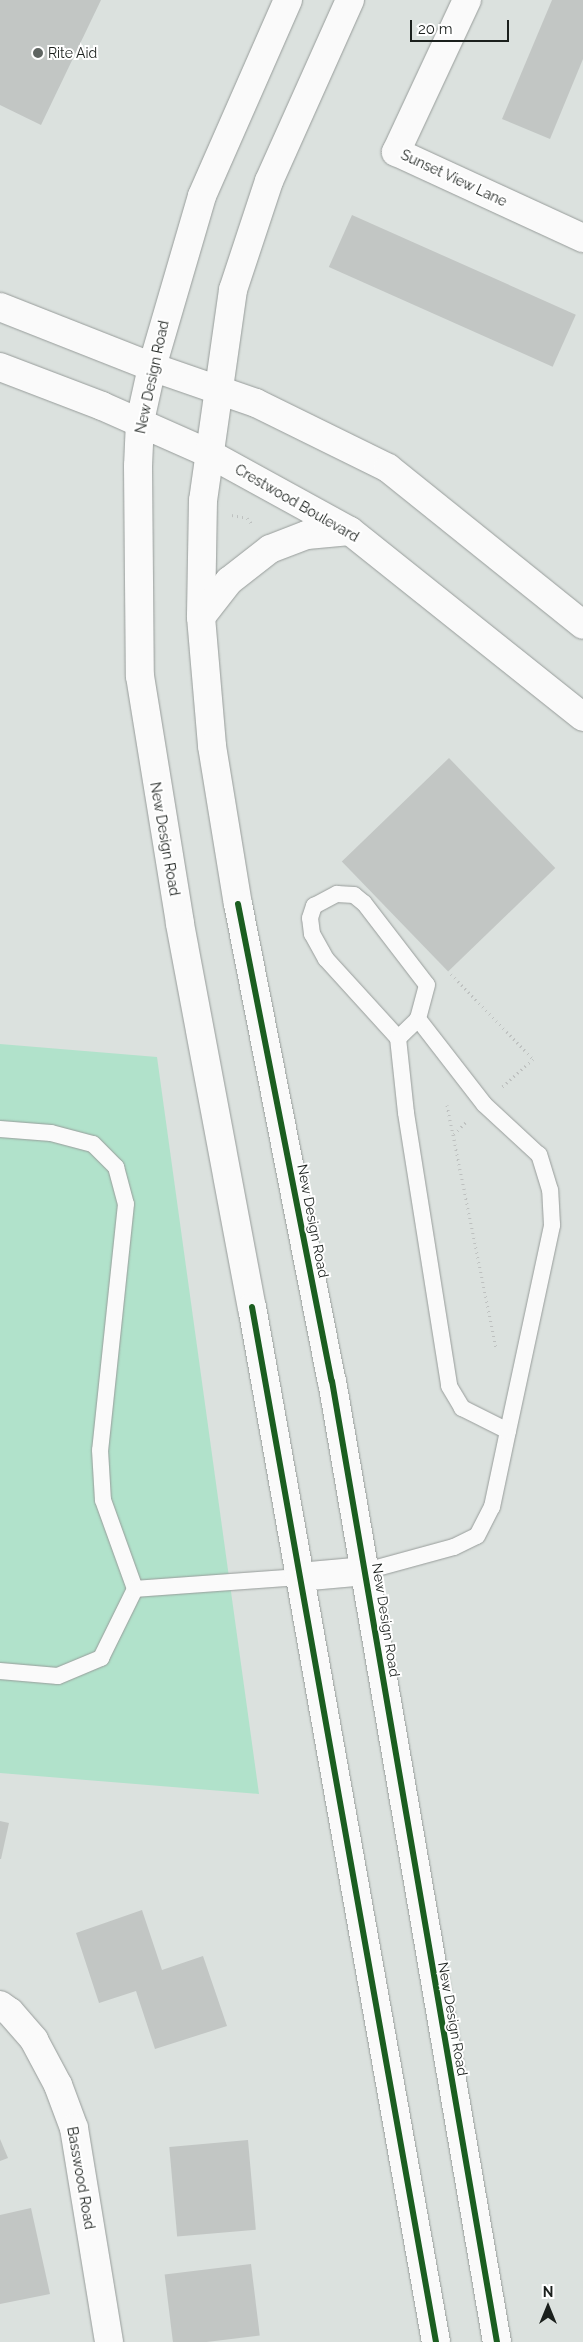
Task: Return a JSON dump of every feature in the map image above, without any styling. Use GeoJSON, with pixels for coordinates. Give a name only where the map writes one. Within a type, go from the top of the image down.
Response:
{"type":"FeatureCollection","features":[{"type":"Feature","properties":{"kind":"main road","name":"New Design Road"},"geometry":{"type":"LineString","coordinates":[[288,0],[202,196],[152,367],[140,421],[140,676],[154,778],[436,2342]]}},
{"type":"Feature","properties":{"kind":"main road","name":"New Design Road"},"geometry":{"type":"LineString","coordinates":[[350,0],[269,181],[233,290],[208,453],[203,500],[201,617],[212,746],[238,904],[332,1381],[497,2342]]}},
{"type":"Feature","properties":{"kind":"main road","name":"Sunset View Lane"},"geometry":{"type":"LineString","coordinates":[[467,0],[396,152],[583,238]]}},
{"type":"Feature","properties":{"kind":"main road"},"geometry":{"type":"LineString","coordinates":[[0,308],[152,367],[256,403],[388,468],[583,625]]}},
{"type":"Feature","properties":{"kind":"main road","name":"Crestwood Boulevard"},"geometry":{"type":"LineString","coordinates":[[0,367],[140,421],[208,453],[350,531],[583,717]]}},
{"type":"Feature","properties":{"kind":"main road"},"geometry":{"type":"LineString","coordinates":[[201,617],[229,581],[270,549],[306,535],[350,531]]}},
{"type":"Feature","properties":{"kind":"main road"},"geometry":{"type":"LineString","coordinates":[[299,1577],[366,1571]]}},
{"type":"Feature","properties":{"kind":"main road","name":"Basswood Road"},"geometry":{"type":"LineString","coordinates":[[0,2006],[10,2012],[34,2040],[58,2085],[74,2128],[110,2342]]}},
{"type":"Feature","properties":{"kind":"lane"},"geometry":{"type":"LineString","coordinates":[[398,1038],[418,1019],[427,985],[364,903],[354,895],[337,894],[314,906],[310,918],[312,934],[326,959],[398,1038],[406,1113],[449,1386],[462,1408],[508,1431]]}},
{"type":"Feature","properties":{"kind":"lane"},"geometry":{"type":"LineString","coordinates":[[366,1571],[454,1547],[477,1536],[492,1508],[552,1225],[550,1190],[540,1155],[484,1104],[418,1019]]}},
{"type":"Feature","properties":{"kind":"lane"},"geometry":{"type":"LineString","coordinates":[[0,1129],[52,1133],[93,1144],[116,1167],[126,1204],[100,1450],[103,1500],[135,1589],[101,1658],[58,1676],[0,1671]]}},
{"type":"Feature","properties":{"kind":"lane"},"geometry":{"type":"LineString","coordinates":[[135,1589],[299,1577]]}},
{"type":"Feature","properties":{"kind":"path"},"geometry":{"type":"LineString","coordinates":[[231,515],[247,518],[254,526]]}},
{"type":"Feature","properties":{"kind":"path"},"geometry":{"type":"LineString","coordinates":[[448,971],[533,1059],[453,1134]]}},
{"type":"Feature","properties":{"kind":"path"},"geometry":{"type":"LineString","coordinates":[[447,1105],[496,1347]]}},
{"type":"Feature","properties":{"kind":"green space"},"geometry":{"type":"Polygon","coordinates":[[[0,1044],[157,1057],[259,1794],[0,1773],[0,1044]]]}},
{"type":"Feature","properties":{"kind":"building","name":"Rite Aid"},"geometry":{"type":"Polygon","coordinates":[[[0,0],[101,0],[41,125],[0,105],[0,0]]]}},
{"type":"Feature","properties":{"kind":"building"},"geometry":{"type":"Polygon","coordinates":[[[552,0],[583,0],[583,59],[550,139],[502,119],[552,0]]]}},
{"type":"Feature","properties":{"kind":"building"},"geometry":{"type":"Polygon","coordinates":[[[352,215],[576,315],[553,367],[329,267],[352,215]]]}},
{"type":"Feature","properties":{"kind":"building"},"geometry":{"type":"Polygon","coordinates":[[[449,758],[555,868],[448,972],[342,862],[449,758]]]}},
{"type":"Feature","properties":{"kind":"building"},"geometry":{"type":"Polygon","coordinates":[[[0,1821],[9,1823],[1,1859],[0,1859],[0,1821]]]}},
{"type":"Feature","properties":{"kind":"building"},"geometry":{"type":"Polygon","coordinates":[[[142,1910],[162,1970],[203,1956],[227,2026],[155,2049],[136,1991],[99,2003],[76,1933],[142,1910]]]}},
{"type":"Feature","properties":{"kind":"building"},"geometry":{"type":"Polygon","coordinates":[[[0,2139],[8,2158],[0,2161],[0,2139]]]}},
{"type":"Feature","properties":{"kind":"building"},"geometry":{"type":"Polygon","coordinates":[[[248,2140],[256,2230],[177,2237],[169,2147],[248,2140]]]}},
{"type":"Feature","properties":{"kind":"building"},"geometry":{"type":"Polygon","coordinates":[[[31,2208],[50,2294],[0,2304],[0,2215],[31,2208]]]}},
{"type":"Feature","properties":{"kind":"building"},"geometry":{"type":"Polygon","coordinates":[[[251,2264],[260,2335],[207,2342],[173,2342],[165,2275],[251,2264]]]}},
{"type":"Feature","properties":{"kind":"cycle path"},"geometry":{"type":"LineString","coordinates":[[238,904],[332,1381],[497,2342]]}},
{"type":"Feature","properties":{"kind":"cycle path"},"geometry":{"type":"LineString","coordinates":[[252,1307],[436,2342]]}},
{"type":"Feature","properties":{"kind":"place","name":"Rite Aid"},"geometry":{"type":"Point","coordinates":[38,53]}}]}
